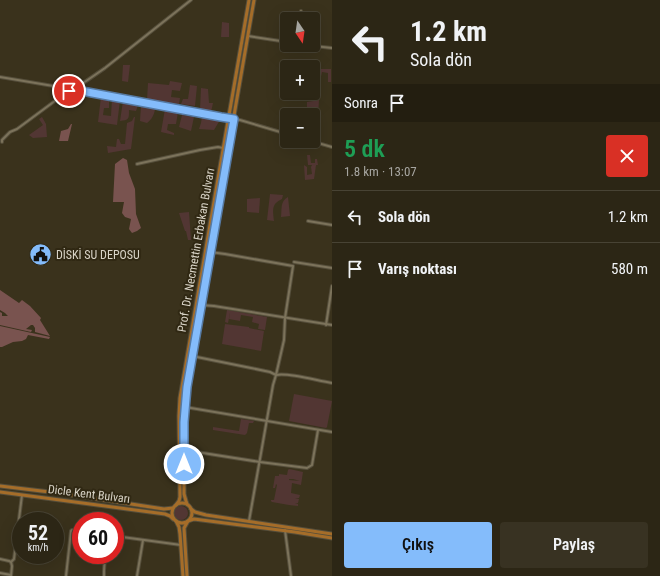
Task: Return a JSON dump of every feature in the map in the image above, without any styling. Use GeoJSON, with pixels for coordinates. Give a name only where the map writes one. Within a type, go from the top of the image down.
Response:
{"type":"FeatureCollection","features":[{"type":"Feature","properties":{"kind":"main road","name":"Prof. Dr. Necmettin Erbakan Bulvarı"},"geometry":{"type":"LineString","coordinates":[[176,504],[180,497],[180,398],[249,0]]}},
{"type":"Feature","properties":{"kind":"main road","name":"Prof. Dr. Necmettin Erbakan Bulvarı"},"geometry":{"type":"LineString","coordinates":[[187,504],[184,494],[184,422],[187,387],[254,0]]}},
{"type":"Feature","properties":{"kind":"main road","name":"Dicle Kent Bulvarı"},"geometry":{"type":"LineString","coordinates":[[0,486],[164,509],[173,508]]}},
{"type":"Feature","properties":{"kind":"main road","name":"Dicle Kent Bulvarı"},"geometry":{"type":"LineString","coordinates":[[0,492],[165,514],[175,520]]}},
{"type":"Feature","properties":{"kind":"main road"},"geometry":{"type":"LineString","coordinates":[[183,576],[179,527],[172,514],[173,508],[176,504],[187,504],[195,512],[206,515],[332,534]]}},
{"type":"Feature","properties":{"kind":"main road"},"geometry":{"type":"LineString","coordinates":[[186,576],[183,531],[192,515],[191,509]]}},
{"type":"Feature","properties":{"kind":"main road"},"geometry":{"type":"LineString","coordinates":[[175,520],[182,523],[198,519],[285,530],[332,538]]}},
{"type":"Feature","properties":{"kind":"street"},"geometry":{"type":"LineString","coordinates":[[2,142],[7,135],[71,89],[76,88],[104,68],[191,0]]}},
{"type":"Feature","properties":{"kind":"street"},"geometry":{"type":"LineString","coordinates":[[248,36],[280,41]]}},
{"type":"Feature","properties":{"kind":"street"},"geometry":{"type":"LineString","coordinates":[[320,46],[332,48]]}},
{"type":"Feature","properties":{"kind":"street"},"geometry":{"type":"LineString","coordinates":[[0,77],[234,119],[280,132]]}},
{"type":"Feature","properties":{"kind":"street"},"geometry":{"type":"LineString","coordinates":[[320,144],[332,147]]}},
{"type":"Feature","properties":{"kind":"street"},"geometry":{"type":"LineString","coordinates":[[137,164],[200,150],[218,147],[223,148]]}},
{"type":"Feature","properties":{"kind":"street"},"geometry":{"type":"LineString","coordinates":[[308,221],[332,225]]}},
{"type":"Feature","properties":{"kind":"street"},"geometry":{"type":"LineString","coordinates":[[210,252],[293,266],[285,318],[284,340],[273,385],[249,521]]}},
{"type":"Feature","properties":{"kind":"street"},"geometry":{"type":"LineString","coordinates":[[294,262],[332,268]]}},
{"type":"Feature","properties":{"kind":"street"},"geometry":{"type":"LineString","coordinates":[[326,324],[332,286]]}},
{"type":"Feature","properties":{"kind":"street"},"geometry":{"type":"LineString","coordinates":[[201,305],[332,326]]}},
{"type":"Feature","properties":{"kind":"street"},"geometry":{"type":"LineString","coordinates":[[192,356],[270,372],[276,375],[278,374],[332,383]]}},
{"type":"Feature","properties":{"kind":"street"},"geometry":{"type":"LineString","coordinates":[[185,406],[332,432]]}},
{"type":"Feature","properties":{"kind":"street"},"geometry":{"type":"LineString","coordinates":[[184,450],[309,468],[312,465],[318,430]]}},
{"type":"Feature","properties":{"kind":"street"},"geometry":{"type":"LineString","coordinates":[[0,573],[11,575],[11,562],[14,560],[22,495]]}},
{"type":"Feature","properties":{"kind":"street"},"geometry":{"type":"LineString","coordinates":[[66,576],[72,530]]}},
{"type":"Feature","properties":{"kind":"street"},"geometry":{"type":"LineString","coordinates":[[285,530],[291,576]]}},
{"type":"Feature","properties":{"kind":"street"},"geometry":{"type":"LineString","coordinates":[[124,537],[181,545]]}},
{"type":"Feature","properties":{"kind":"street"},"geometry":{"type":"LineString","coordinates":[[137,576],[143,540]]}},
{"type":"Feature","properties":{"kind":"street"},"geometry":{"type":"LineString","coordinates":[[0,559],[9,560],[11,562]]}},
{"type":"Feature","properties":{"kind":"street"},"geometry":{"type":"LineString","coordinates":[[104,564],[104,576]]}},
{"type":"Feature","properties":{"kind":"shaded area"},"geometry":{"type":"Polygon","coordinates":[[[222,22],[229,23],[229,37],[221,37],[222,22]]]}},
{"type":"Feature","properties":{"kind":"shaded area"},"geometry":{"type":"Polygon","coordinates":[[[123,65],[130,65],[128,82],[122,81],[123,65]]]}},
{"type":"Feature","properties":{"kind":"shaded area"},"geometry":{"type":"Polygon","coordinates":[[[320,69],[331,69],[331,82],[328,82],[328,73],[322,72],[320,81],[320,69]]]}},
{"type":"Feature","properties":{"kind":"shaded area"},"geometry":{"type":"Polygon","coordinates":[[[170,81],[182,83],[180,91],[172,90],[171,97],[180,98],[179,104],[147,100],[148,83],[169,85],[170,81]]]}},
{"type":"Feature","properties":{"kind":"shaded area"},"geometry":{"type":"Polygon","coordinates":[[[190,85],[197,86],[195,106],[181,104],[183,99],[188,99],[190,85]]]}},
{"type":"Feature","properties":{"kind":"shaded area"},"geometry":{"type":"Polygon","coordinates":[[[201,88],[208,89],[209,103],[213,103],[211,112],[200,110],[201,88]]]}},
{"type":"Feature","properties":{"kind":"shaded area"},"geometry":{"type":"Polygon","coordinates":[[[101,97],[109,98],[109,108],[104,108],[103,115],[111,116],[112,98],[120,100],[117,125],[98,122],[101,97]]]}},
{"type":"Feature","properties":{"kind":"shaded area"},"geometry":{"type":"Polygon","coordinates":[[[319,100],[318,108],[307,108],[307,102],[319,100]]]}},
{"type":"Feature","properties":{"kind":"shaded area"},"geometry":{"type":"Polygon","coordinates":[[[123,101],[138,105],[136,111],[129,110],[129,117],[127,119],[120,121],[123,101]]]}},
{"type":"Feature","properties":{"kind":"shaded area"},"geometry":{"type":"Polygon","coordinates":[[[141,106],[155,109],[152,117],[147,123],[140,121],[141,106]]]}},
{"type":"Feature","properties":{"kind":"shaded area"},"geometry":{"type":"Polygon","coordinates":[[[165,109],[178,112],[176,124],[168,124],[167,130],[174,133],[174,135],[161,132],[165,109]]]}},
{"type":"Feature","properties":{"kind":"shaded area"},"geometry":{"type":"Polygon","coordinates":[[[182,115],[194,117],[191,131],[179,127],[182,115]]]}},
{"type":"Feature","properties":{"kind":"shaded area"},"geometry":{"type":"Polygon","coordinates":[[[202,116],[220,120],[214,130],[199,129],[202,116]]]}},
{"type":"Feature","properties":{"kind":"shaded area"},"geometry":{"type":"Polygon","coordinates":[[[42,117],[46,124],[47,137],[33,138],[29,135],[43,125],[39,119],[42,117]]]}},
{"type":"Feature","properties":{"kind":"shaded area"},"geometry":{"type":"Polygon","coordinates":[[[134,117],[131,149],[108,153],[107,146],[116,147],[117,139],[119,139],[121,144],[125,144],[127,123],[132,121],[134,117]]]}},
{"type":"Feature","properties":{"kind":"shaded area"},"geometry":{"type":"Polygon","coordinates":[[[71,124],[68,141],[59,141],[61,131],[68,129],[71,124]]]}},
{"type":"Feature","properties":{"kind":"shaded area"},"geometry":{"type":"Polygon","coordinates":[[[307,155],[310,155],[311,163],[315,163],[315,159],[317,159],[318,165],[316,165],[314,179],[305,180],[304,165],[307,167],[307,175],[312,174],[312,165],[308,165],[307,155]]]}},
{"type":"Feature","properties":{"kind":"shaded area"},"geometry":{"type":"Polygon","coordinates":[[[123,158],[127,160],[129,173],[135,189],[136,214],[141,228],[132,233],[129,229],[131,219],[125,217],[122,213],[124,202],[113,202],[115,164],[123,158]]]}},
{"type":"Feature","properties":{"kind":"shaded area"},"geometry":{"type":"Polygon","coordinates":[[[270,194],[283,195],[282,199],[274,205],[274,221],[267,220],[270,194]]]}},
{"type":"Feature","properties":{"kind":"shaded area"},"geometry":{"type":"Polygon","coordinates":[[[288,197],[290,216],[281,217],[283,203],[288,197]]]}},
{"type":"Feature","properties":{"kind":"shaded area"},"geometry":{"type":"Polygon","coordinates":[[[260,198],[259,213],[247,212],[247,199],[260,198]]]}},
{"type":"Feature","properties":{"kind":"shaded area"},"geometry":{"type":"Polygon","coordinates":[[[189,212],[191,240],[188,240],[179,213],[189,212]]]}},
{"type":"Feature","properties":{"kind":"shaded area"},"geometry":{"type":"Polygon","coordinates":[[[0,290],[19,303],[22,300],[30,306],[41,318],[40,320],[50,336],[35,332],[33,325],[26,329],[32,330],[31,332],[0,325],[0,312],[2,313],[2,316],[8,316],[0,310],[0,290]]]}},
{"type":"Feature","properties":{"kind":"shaded area"},"geometry":{"type":"Polygon","coordinates":[[[227,310],[267,317],[265,330],[258,329],[259,324],[252,322],[253,317],[241,315],[240,321],[229,319],[230,313],[228,323],[225,322],[227,310]]]}},
{"type":"Feature","properties":{"kind":"shaded area"},"geometry":{"type":"Polygon","coordinates":[[[225,324],[249,327],[264,331],[261,351],[222,344],[225,324]]]}},
{"type":"Feature","properties":{"kind":"shaded area"},"geometry":{"type":"Polygon","coordinates":[[[0,326],[50,337],[49,339],[28,335],[26,339],[22,341],[13,342],[0,347],[0,326]]]}},
{"type":"Feature","properties":{"kind":"shaded area"},"geometry":{"type":"Polygon","coordinates":[[[294,394],[332,401],[326,428],[289,421],[294,394]]]}},
{"type":"Feature","properties":{"kind":"shaded area"},"geometry":{"type":"Polygon","coordinates":[[[241,419],[254,421],[253,423],[249,423],[247,433],[245,435],[213,430],[213,427],[239,431],[241,419]]]}},
{"type":"Feature","properties":{"kind":"shaded area"},"geometry":{"type":"Polygon","coordinates":[[[289,469],[303,472],[301,485],[292,483],[291,493],[300,495],[299,498],[295,498],[299,499],[298,503],[295,503],[298,504],[298,506],[271,501],[274,500],[277,485],[276,484],[275,488],[273,488],[275,476],[279,476],[279,474],[287,475],[289,469]]]}},
{"type":"Feature","properties":{"kind":"shaded area"},"geometry":{"type":"Polygon","coordinates":[[[178,506],[184,506],[188,510],[188,516],[184,520],[178,520],[174,516],[174,510],[178,506]]]}},
{"type":"Feature","properties":{"kind":"place","name":"DİSKİ SU DEPOSU"},"geometry":{"type":"Point","coordinates":[40,255]}},
{"type":"Feature","properties":{"kind":"route"},"geometry":{"type":"LineString","coordinates":[[69,91],[71,89],[234,119],[187,387],[184,422],[184,464]]}}]}
